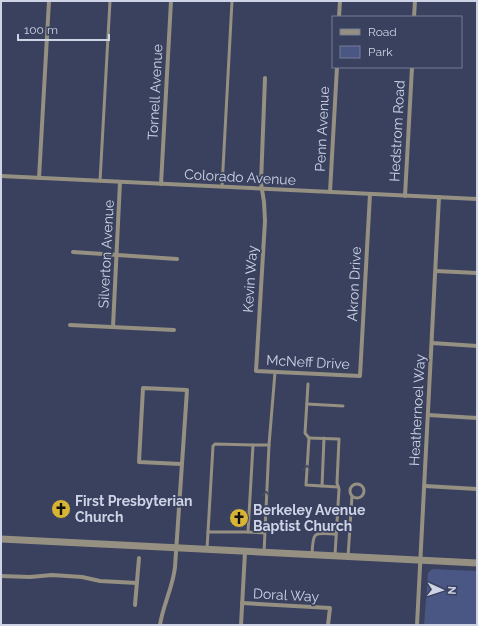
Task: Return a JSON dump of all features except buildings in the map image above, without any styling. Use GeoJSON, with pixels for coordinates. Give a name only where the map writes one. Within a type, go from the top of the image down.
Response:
{"type":"FeatureCollection","features":[{"type":"Feature","properties":{"kind":"street"},"geometry":{"type":"LineString","coordinates":[[39,178],[49,1]]}},
{"type":"Feature","properties":{"kind":"street","name":"Tornell Avenue"},"geometry":{"type":"LineString","coordinates":[[161,184],[171,1]]}},
{"type":"Feature","properties":{"kind":"street"},"geometry":{"type":"LineString","coordinates":[[340,1],[340,16]]}},
{"type":"Feature","properties":{"kind":"street"},"geometry":{"type":"LineString","coordinates":[[414,16],[415,1]]}},
{"type":"Feature","properties":{"kind":"street","name":"Penn Avenue"},"geometry":{"type":"LineString","coordinates":[[330,192],[337,68]]}},
{"type":"Feature","properties":{"kind":"street","name":"Hedstrom Road"},"geometry":{"type":"LineString","coordinates":[[405,196],[412,68]]}},
{"type":"Feature","properties":{"kind":"street","name":"Kevin Way"},"geometry":{"type":"LineString","coordinates":[[256,371],[265,220],[261,183],[265,78]]}},
{"type":"Feature","properties":{"kind":"street","name":"Colorado Avenue"},"geometry":{"type":"LineString","coordinates":[[1,176],[477,199]]}},
{"type":"Feature","properties":{"kind":"street","name":"Silverton Avenue"},"geometry":{"type":"LineString","coordinates":[[113,328],[120,182]]}},
{"type":"Feature","properties":{"kind":"street","name":"Akron Drive"},"geometry":{"type":"LineString","coordinates":[[360,376],[370,194]]}},
{"type":"Feature","properties":{"kind":"street","name":"Heathernoel Way"},"geometry":{"type":"LineString","coordinates":[[417,625],[439,197]]}},
{"type":"Feature","properties":{"kind":"street"},"geometry":{"type":"LineString","coordinates":[[73,252],[177,259]]}},
{"type":"Feature","properties":{"kind":"street"},"geometry":{"type":"LineString","coordinates":[[436,271],[477,273]]}},
{"type":"Feature","properties":{"kind":"street"},"geometry":{"type":"LineString","coordinates":[[70,325],[174,330]]}},
{"type":"Feature","properties":{"kind":"street"},"geometry":{"type":"LineString","coordinates":[[432,343],[477,346]]}},
{"type":"Feature","properties":{"kind":"street","name":"McNeff Drive"},"geometry":{"type":"LineString","coordinates":[[256,371],[360,376]]}},
{"type":"Feature","properties":{"kind":"street"},"geometry":{"type":"LineString","coordinates":[[160,625],[164,606],[174,579],[181,464],[184,457],[187,390],[143,388],[139,462],[181,464]]}},
{"type":"Feature","properties":{"kind":"street"},"geometry":{"type":"LineString","coordinates":[[428,415],[477,418]]}},
{"type":"Feature","properties":{"kind":"street"},"geometry":{"type":"LineString","coordinates":[[424,486],[477,489]]}},
{"type":"Feature","properties":{"kind":"street"},"geometry":{"type":"LineString","coordinates":[[1,539],[207,549],[312,556],[477,563]]}},
{"type":"Feature","properties":{"kind":"street"},"geometry":{"type":"LineString","coordinates":[[241,625],[245,552]]}},
{"type":"Feature","properties":{"kind":"street"},"geometry":{"type":"LineString","coordinates":[[135,605],[139,558]]}},
{"type":"Feature","properties":{"kind":"street"},"geometry":{"type":"LineString","coordinates":[[1,576],[30,577],[52,575],[79,577],[100,581],[137,583]]}},
{"type":"Feature","properties":{"kind":"street","name":"Doral Way"},"geometry":{"type":"LineString","coordinates":[[242,603],[330,608],[328,625]]}},
{"type":"Feature","properties":{"kind":"lane"},"geometry":{"type":"LineString","coordinates":[[100,181],[110,1]]}},
{"type":"Feature","properties":{"kind":"lane"},"geometry":{"type":"LineString","coordinates":[[222,187],[232,1]]}},
{"type":"Feature","properties":{"kind":"lane"},"geometry":{"type":"LineString","coordinates":[[264,553],[274,372]]}},
{"type":"Feature","properties":{"kind":"lane"},"geometry":{"type":"LineString","coordinates":[[308,384],[305,433],[309,438],[306,485],[338,487]]}},
{"type":"Feature","properties":{"kind":"lane"},"geometry":{"type":"LineString","coordinates":[[306,404],[343,406]]}},
{"type":"Feature","properties":{"kind":"lane"},"geometry":{"type":"LineString","coordinates":[[309,438],[339,439],[335,556]]}},
{"type":"Feature","properties":{"kind":"lane"},"geometry":{"type":"LineString","coordinates":[[322,486],[324,438]]}},
{"type":"Feature","properties":{"kind":"lane"},"geometry":{"type":"LineString","coordinates":[[207,549],[213,446],[215,444],[269,445]]}},
{"type":"Feature","properties":{"kind":"lane"},"geometry":{"type":"LineString","coordinates":[[248,532],[253,445]]}},
{"type":"Feature","properties":{"kind":"lane"},"geometry":{"type":"LineString","coordinates":[[348,557],[352,496],[350,490],[352,486],[358,484],[362,486],[364,490],[361,496],[357,498],[352,496]]}},
{"type":"Feature","properties":{"kind":"lane"},"geometry":{"type":"LineString","coordinates":[[208,532],[265,533]]}},
{"type":"Feature","properties":{"kind":"lane"},"geometry":{"type":"LineString","coordinates":[[312,556],[312,539],[315,535],[318,533],[336,534]]}},
{"type":"Feature","properties":{"kind":"green space"},"geometry":{"type":"Polygon","coordinates":[[[432,569],[477,571],[477,625],[424,625],[428,573],[432,569]]]}},
{"type":"Feature","properties":{"kind":"place","name":"First Presbyterian Church"},"geometry":{"type":"Point","coordinates":[61,509]}},
{"type":"Feature","properties":{"kind":"place","name":"Berkeley Avenue Baptist Church"},"geometry":{"type":"Point","coordinates":[239,518]}}]}
